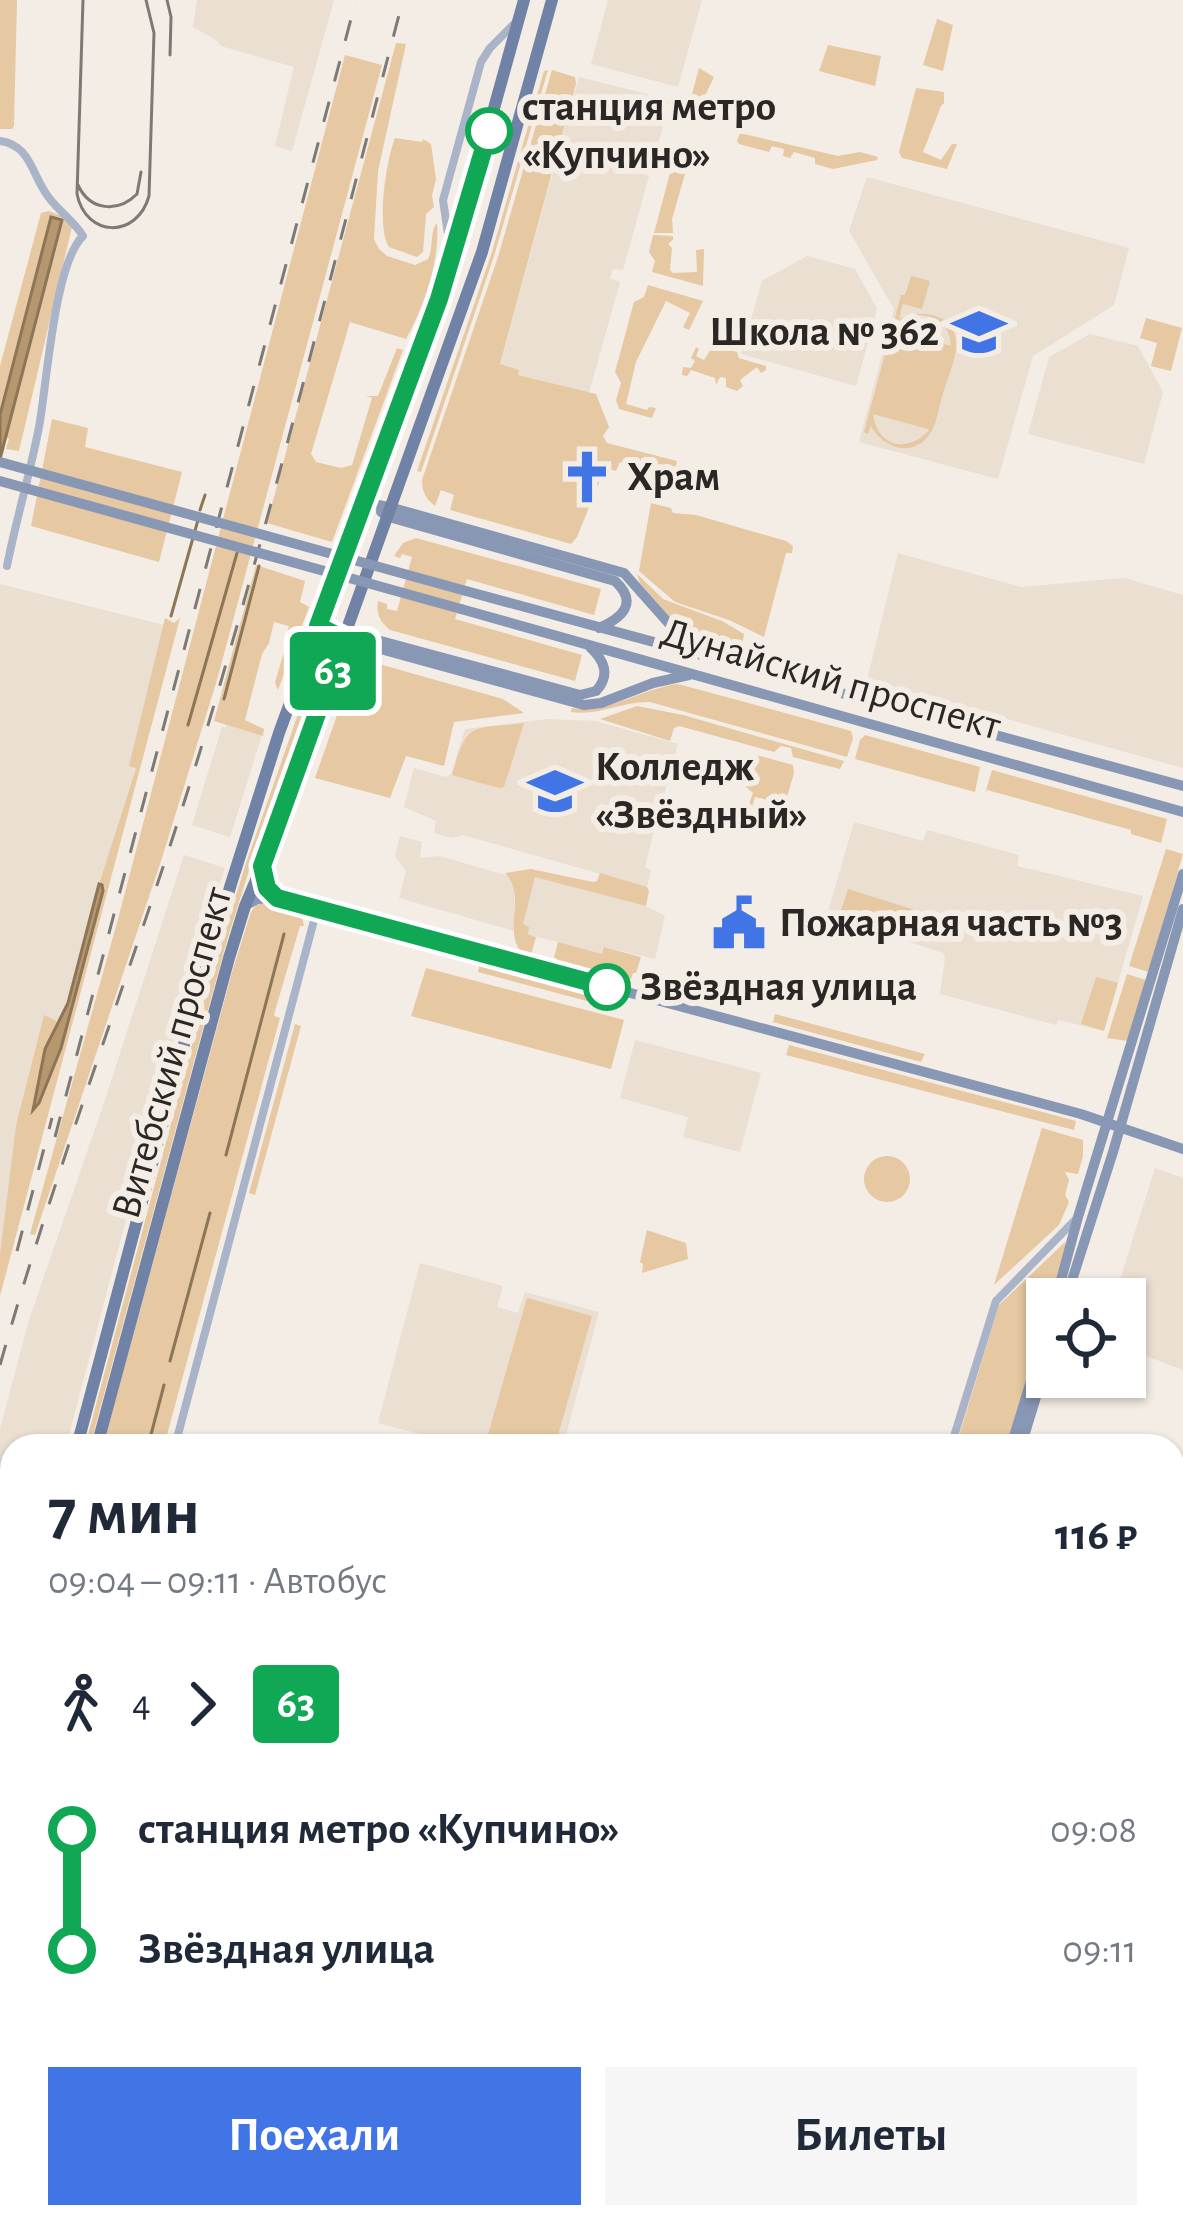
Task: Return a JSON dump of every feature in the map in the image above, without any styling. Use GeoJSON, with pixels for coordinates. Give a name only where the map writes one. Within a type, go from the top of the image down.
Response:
{"type":"FeatureCollection","features":[{"type":"Feature","properties":{"kind":"main road","name":"Витебский проспект"},"geometry":{"type":"LineString","coordinates":[[80,1434],[206,964],[263,782],[452,260],[524,0]]}},
{"type":"Feature","properties":{"kind":"main road","name":"Витебский проспект"},"geometry":{"type":"LineString","coordinates":[[100,1434],[245,906],[482,252],[552,0]]}},
{"type":"Feature","properties":{"kind":"main road","name":"Дунайский проспект"},"geometry":{"type":"LineString","coordinates":[[0,462],[1183,786]]}},
{"type":"Feature","properties":{"kind":"main road","name":"Дунайский проспект"},"geometry":{"type":"LineString","coordinates":[[0,481],[1183,812]]}},
{"type":"Feature","properties":{"kind":"main road"},"geometry":{"type":"LineString","coordinates":[[363,502],[615,580],[624,591],[625,610],[599,628]]}},
{"type":"Feature","properties":{"kind":"main road"},"geometry":{"type":"LineString","coordinates":[[391,512],[624,573],[686,640],[735,662]]}},
{"type":"Feature","properties":{"kind":"main road"},"geometry":{"type":"LineString","coordinates":[[318,626],[584,705],[692,674]]}},
{"type":"Feature","properties":{"kind":"main road"},"geometry":{"type":"LineString","coordinates":[[346,635],[584,696],[596,691],[605,676],[600,657],[588,644]]}},
{"type":"Feature","properties":{"kind":"main road"},"geometry":{"type":"LineString","coordinates":[[262,866],[267,888],[277,898]]}},
{"type":"Feature","properties":{"kind":"main road"},"geometry":{"type":"LineString","coordinates":[[1072,1278],[1183,874]]}},
{"type":"Feature","properties":{"kind":"main road"},"geometry":{"type":"LineString","coordinates":[[245,906],[257,899],[277,898],[1114,1124],[1183,1149]]}},
{"type":"Feature","properties":{"kind":"main road"},"geometry":{"type":"LineString","coordinates":[[1062,1278],[1183,909]]}},
{"type":"Feature","properties":{"kind":"main road"},"geometry":{"type":"LineString","coordinates":[[1015,1434],[1026,1397]]}},
{"type":"Feature","properties":{"kind":"main road"},"geometry":{"type":"LineString","coordinates":[[1025,1434],[1036,1398]]}},
{"type":"Feature","properties":{"kind":"street"},"geometry":{"type":"LineString","coordinates":[[452,260],[443,200],[481,62],[519,18]]}},
{"type":"Feature","properties":{"kind":"street"},"geometry":{"type":"LineString","coordinates":[[0,141],[22,151],[51,201],[83,236],[68,262],[39,429],[7,566]]}},
{"type":"Feature","properties":{"kind":"street"},"geometry":{"type":"LineString","coordinates":[[178,1434],[317,909]]}},
{"type":"Feature","properties":{"kind":"street"},"geometry":{"type":"LineString","coordinates":[[955,1434],[996,1301],[1078,1217]]}},
{"type":"Feature","properties":{"kind":"shaded area"},"geometry":{"type":"Polygon","coordinates":[[[0,0],[17,0],[12,129],[0,129],[0,0]]]}},
{"type":"Feature","properties":{"kind":"shaded area"},"geometry":{"type":"Polygon","coordinates":[[[197,0],[334,0],[292,151],[275,146],[294,67],[221,46],[193,27],[197,0]]]}},
{"type":"Feature","properties":{"kind":"shaded area"},"geometry":{"type":"Polygon","coordinates":[[[608,0],[702,0],[678,87],[591,64],[608,0]]]}},
{"type":"Feature","properties":{"kind":"shaded area"},"geometry":{"type":"Polygon","coordinates":[[[937,19],[953,25],[943,71],[923,65],[937,19]]]}},
{"type":"Feature","properties":{"kind":"shaded area"},"geometry":{"type":"Polygon","coordinates":[[[396,43],[406,44],[378,171],[374,239],[387,256],[415,265],[428,259],[437,223],[436,253],[425,298],[406,339],[350,322],[311,454],[316,462],[341,468],[352,465],[372,398],[366,396],[378,396],[397,348],[403,350],[332,542],[267,523],[396,43]]]}},
{"type":"Feature","properties":{"kind":"shaded area"},"geometry":{"type":"Polygon","coordinates":[[[828,45],[881,56],[875,86],[819,71],[828,45]]]}},
{"type":"Feature","properties":{"kind":"shaded area"},"geometry":{"type":"Polygon","coordinates":[[[345,55],[382,65],[217,680],[35,1235],[30,1234],[118,919],[345,55]]]}},
{"type":"Feature","properties":{"kind":"shaded area"},"geometry":{"type":"Polygon","coordinates":[[[699,68],[714,77],[702,109],[725,117],[732,95],[740,98],[730,126],[687,113],[699,68]]]}},
{"type":"Feature","properties":{"kind":"shaded area"},"geometry":{"type":"Polygon","coordinates":[[[548,70],[494,256],[421,472],[417,471],[491,255],[544,71],[548,70]]]}},
{"type":"Feature","properties":{"kind":"shaded area"},"geometry":{"type":"Polygon","coordinates":[[[552,70],[575,77],[576,84],[500,364],[519,370],[518,375],[596,394],[609,427],[603,436],[607,443],[677,461],[671,486],[648,480],[650,470],[620,462],[616,471],[605,468],[571,544],[450,510],[454,495],[441,490],[435,506],[425,495],[422,480],[498,257],[552,70]]]}},
{"type":"Feature","properties":{"kind":"shaded area"},"geometry":{"type":"Polygon","coordinates":[[[579,77],[671,100],[652,164],[641,161],[637,172],[649,176],[623,270],[613,269],[610,278],[620,282],[589,393],[518,375],[500,365],[579,77]]]}},
{"type":"Feature","properties":{"kind":"shaded area"},"geometry":{"type":"Polygon","coordinates":[[[916,88],[944,92],[944,103],[923,152],[941,160],[957,144],[947,169],[902,158],[899,152],[916,88]]]}},
{"type":"Feature","properties":{"kind":"shaded area"},"geometry":{"type":"Polygon","coordinates":[[[740,133],[838,156],[860,152],[878,157],[833,169],[794,152],[790,158],[783,156],[784,149],[772,146],[769,152],[739,144],[740,133]]]}},
{"type":"Feature","properties":{"kind":"shaded area"},"geometry":{"type":"Polygon","coordinates":[[[395,138],[423,139],[431,144],[434,207],[426,214],[423,252],[417,257],[389,247],[385,238],[384,194],[395,138]]]}},
{"type":"Feature","properties":{"kind":"shaded area"},"geometry":{"type":"Polygon","coordinates":[[[673,162],[687,167],[672,219],[673,233],[654,233],[673,162]]]}},
{"type":"Feature","properties":{"kind":"shaded area","name":"Школа № 362"},"geometry":{"type":"Polygon","coordinates":[[[867,177],[1129,248],[1114,305],[1033,356],[998,479],[859,442],[894,309],[849,231],[867,177]]]}},
{"type":"Feature","properties":{"kind":"shaded area"},"geometry":{"type":"Polygon","coordinates":[[[41,213],[64,217],[72,227],[19,451],[6,449],[6,437],[61,220],[51,217],[0,415],[0,366],[41,213]]]}},
{"type":"Feature","properties":{"kind":"shaded area"},"geometry":{"type":"Polygon","coordinates":[[[51,217],[62,220],[0,459],[0,415],[51,217]]]}},
{"type":"Feature","properties":{"kind":"shaded area"},"geometry":{"type":"Polygon","coordinates":[[[653,235],[673,236],[668,244],[673,273],[697,272],[696,250],[704,249],[703,286],[652,272],[653,235]]]}},
{"type":"Feature","properties":{"kind":"shaded area"},"geometry":{"type":"Polygon","coordinates":[[[807,256],[855,269],[877,309],[856,386],[741,354],[762,281],[807,256]]]}},
{"type":"Feature","properties":{"kind":"shaded area"},"geometry":{"type":"Polygon","coordinates":[[[911,276],[930,281],[922,309],[903,304],[899,319],[916,314],[943,319],[956,343],[932,431],[910,448],[887,443],[871,426],[868,434],[864,432],[901,295],[911,276]],[[920,315],[906,320],[896,331],[951,346],[942,324],[920,315]],[[873,414],[880,434],[895,443],[912,442],[929,430],[928,429],[873,414]]]}},
{"type":"Feature","properties":{"kind":"shaded area"},"geometry":{"type":"Polygon","coordinates":[[[648,285],[703,301],[689,330],[683,327],[690,313],[666,301],[636,362],[626,404],[656,408],[652,418],[619,409],[616,400],[621,383],[615,372],[634,302],[644,297],[648,285]]]}},
{"type":"Feature","properties":{"kind":"shaded area"},"geometry":{"type":"Polygon","coordinates":[[[1146,318],[1182,328],[1171,371],[1151,366],[1157,343],[1140,338],[1146,318]]]}},
{"type":"Feature","properties":{"kind":"shaded area"},"geometry":{"type":"Polygon","coordinates":[[[1090,334],[1138,346],[1163,392],[1144,464],[1028,434],[1049,357],[1090,334]]]}},
{"type":"Feature","properties":{"kind":"shaded area"},"geometry":{"type":"Polygon","coordinates":[[[715,342],[766,370],[761,373],[757,367],[740,380],[743,386],[737,391],[726,387],[726,378],[720,377],[716,385],[715,378],[691,370],[682,375],[683,367],[691,368],[695,361],[691,358],[696,347],[696,356],[704,360],[715,342]]]}},
{"type":"Feature","properties":{"kind":"shaded area"},"geometry":{"type":"Polygon","coordinates":[[[52,419],[88,428],[85,447],[182,472],[159,562],[31,526],[52,419]]]}},
{"type":"Feature","properties":{"kind":"shaded area"},"geometry":{"type":"Polygon","coordinates":[[[651,503],[793,546],[792,553],[786,553],[764,637],[675,602],[639,571],[651,503]]]}},
{"type":"Feature","properties":{"kind":"shaded area"},"geometry":{"type":"Polygon","coordinates":[[[416,538],[601,589],[594,615],[467,579],[455,619],[582,655],[575,681],[390,630],[378,614],[378,601],[397,611],[412,557],[394,556],[403,543],[416,538]]]}},
{"type":"Feature","properties":{"kind":"shaded area"},"geometry":{"type":"Polygon","coordinates":[[[898,553],[1021,587],[1124,578],[1183,595],[1183,768],[867,680],[898,553]]]}},
{"type":"Feature","properties":{"kind":"shaded area"},"geometry":{"type":"Polygon","coordinates":[[[256,565],[305,581],[300,602],[309,607],[278,690],[275,682],[289,626],[274,622],[262,654],[245,720],[264,729],[263,736],[214,721],[256,565]]]}},
{"type":"Feature","properties":{"kind":"shaded area"},"geometry":{"type":"Polygon","coordinates":[[[637,574],[663,599],[744,634],[741,653],[686,636],[637,574]]]}},
{"type":"Feature","properties":{"kind":"shaded area"},"geometry":{"type":"Polygon","coordinates":[[[0,584],[164,625],[130,765],[136,767],[68,1003],[57,1021],[44,1016],[16,1125],[0,1253],[0,584]]]}},
{"type":"Feature","properties":{"kind":"shaded area"},"geometry":{"type":"Polygon","coordinates":[[[165,618],[174,623],[180,618],[0,1296],[0,1253],[16,1125],[44,1015],[57,1021],[45,1049],[34,1109],[39,1103],[104,888],[99,884],[136,768],[129,766],[165,618]]]}},
{"type":"Feature","properties":{"kind":"shaded area"},"geometry":{"type":"Polygon","coordinates":[[[372,662],[503,699],[524,713],[454,722],[444,766],[406,756],[390,798],[315,778],[348,684],[358,668],[372,662]]]}},
{"type":"Feature","properties":{"kind":"shaded area"},"geometry":{"type":"Polygon","coordinates":[[[313,671],[320,674],[225,947],[93,1434],[88,1434],[205,996],[313,671]]]}},
{"type":"Feature","properties":{"kind":"shaded area"},"geometry":{"type":"Polygon","coordinates":[[[678,684],[851,731],[847,757],[650,702],[571,712],[572,708],[599,707],[678,684]]]}},
{"type":"Feature","properties":{"kind":"shaded area"},"geometry":{"type":"Polygon","coordinates":[[[637,706],[844,761],[840,769],[793,757],[791,748],[781,746],[774,752],[679,726],[670,741],[600,719],[637,706]]]}},
{"type":"Feature","properties":{"kind":"shaded area","name":"Колледж «Звёздный»"},"geometry":{"type":"Polygon","coordinates":[[[548,719],[595,721],[678,744],[662,803],[668,805],[661,832],[654,831],[645,867],[651,870],[647,887],[463,835],[452,838],[434,833],[436,821],[404,807],[414,768],[446,777],[451,774],[465,729],[548,719]]]}},
{"type":"Feature","properties":{"kind":"shaded area"},"geometry":{"type":"Polygon","coordinates":[[[524,723],[504,787],[452,775],[462,745],[474,731],[524,723]]]}},
{"type":"Feature","properties":{"kind":"shaded area"},"geometry":{"type":"Polygon","coordinates":[[[222,727],[262,735],[230,837],[192,825],[222,727]]]}},
{"type":"Feature","properties":{"kind":"shaded area"},"geometry":{"type":"Polygon","coordinates":[[[865,735],[980,767],[975,792],[855,759],[865,735]]]}},
{"type":"Feature","properties":{"kind":"shaded area"},"geometry":{"type":"Polygon","coordinates":[[[756,755],[793,765],[785,804],[755,797],[752,807],[748,806],[753,793],[746,787],[756,755]]]}},
{"type":"Feature","properties":{"kind":"shaded area"},"geometry":{"type":"Polygon","coordinates":[[[992,770],[1167,819],[1161,843],[1131,834],[1131,830],[987,790],[985,794],[992,770]]]}},
{"type":"Feature","properties":{"kind":"shaded area"},"geometry":{"type":"Polygon","coordinates":[[[854,822],[923,841],[927,830],[1019,855],[1017,866],[1143,896],[1104,1031],[1059,1020],[1056,1025],[940,994],[943,953],[827,915],[854,822]]]}},
{"type":"Feature","properties":{"kind":"shaded area"},"geometry":{"type":"Polygon","coordinates":[[[400,836],[422,842],[420,858],[439,856],[509,876],[514,885],[514,931],[399,898],[406,871],[395,856],[400,836]]]}},
{"type":"Feature","properties":{"kind":"shaded area"},"geometry":{"type":"Polygon","coordinates":[[[1166,849],[1183,854],[1149,972],[1129,966],[1166,849]]]}},
{"type":"Feature","properties":{"kind":"shaded area"},"geometry":{"type":"Polygon","coordinates":[[[184,855],[225,868],[198,948],[69,1434],[0,1434],[29,1320],[184,855]]]}},
{"type":"Feature","properties":{"kind":"shaded area"},"geometry":{"type":"Polygon","coordinates":[[[531,869],[593,882],[600,873],[647,887],[646,906],[535,877],[523,924],[536,937],[531,955],[525,956],[515,937],[514,892],[505,873],[531,869]]]}},
{"type":"Feature","properties":{"kind":"shaded area"},"geometry":{"type":"Polygon","coordinates":[[[534,876],[646,906],[665,916],[655,959],[605,947],[602,954],[527,934],[522,925],[534,876]]]}},
{"type":"Feature","properties":{"kind":"shaded area"},"geometry":{"type":"Polygon","coordinates":[[[99,884],[103,891],[61,1048],[33,1110],[45,1049],[68,1003],[99,884]]]}},
{"type":"Feature","properties":{"kind":"shaded area"},"geometry":{"type":"Polygon","coordinates":[[[848,889],[937,917],[929,942],[839,917],[848,889]]]}},
{"type":"Feature","properties":{"kind":"shaded area"},"geometry":{"type":"Polygon","coordinates":[[[256,905],[295,912],[304,926],[300,926],[275,1011],[274,1016],[280,1018],[167,1434],[106,1434],[233,969],[256,905]]]}},
{"type":"Feature","properties":{"kind":"shaded area"},"geometry":{"type":"Polygon","coordinates":[[[558,942],[602,954],[604,947],[641,957],[631,979],[562,963],[554,957],[558,942]]]}},
{"type":"Feature","properties":{"kind":"shaded area"},"geometry":{"type":"Polygon","coordinates":[[[480,962],[619,999],[617,1009],[478,972],[480,962]]]}},
{"type":"Feature","properties":{"kind":"shaded area"},"geometry":{"type":"Polygon","coordinates":[[[426,968],[624,1020],[611,1069],[411,1016],[426,968]]]}},
{"type":"Feature","properties":{"kind":"shaded area"},"geometry":{"type":"Polygon","coordinates":[[[1127,974],[1146,980],[1128,1041],[1107,1038],[1127,974]]]}},
{"type":"Feature","properties":{"kind":"shaded area"},"geometry":{"type":"Polygon","coordinates":[[[1096,977],[1118,983],[1104,1031],[1081,1024],[1096,977]]]}},
{"type":"Feature","properties":{"kind":"shaded area"},"geometry":{"type":"Polygon","coordinates":[[[775,1014],[925,1054],[921,1062],[773,1022],[775,1014]]]}},
{"type":"Feature","properties":{"kind":"shaded area"},"geometry":{"type":"Polygon","coordinates":[[[295,1024],[301,1026],[255,1195],[249,1193],[295,1024]]]}},
{"type":"Feature","properties":{"kind":"shaded area"},"geometry":{"type":"Polygon","coordinates":[[[635,1040],[761,1073],[740,1152],[683,1137],[688,1117],[620,1098],[635,1040]]]}},
{"type":"Feature","properties":{"kind":"shaded area"},"geometry":{"type":"Polygon","coordinates":[[[789,1045],[1076,1121],[1074,1130],[786,1055],[789,1045]]]}},
{"type":"Feature","properties":{"kind":"shaded area"},"geometry":{"type":"Polygon","coordinates":[[[1042,1128],[1083,1140],[1078,1174],[1065,1172],[1069,1202],[1059,1225],[994,1285],[1042,1128]]]}},
{"type":"Feature","properties":{"kind":"shaded area"},"geometry":{"type":"Polygon","coordinates":[[[887,1156],[903,1163],[910,1179],[903,1195],[887,1202],[871,1195],[864,1179],[871,1163],[887,1156]]]}},
{"type":"Feature","properties":{"kind":"shaded area"},"geometry":{"type":"Polygon","coordinates":[[[1155,1168],[1183,1178],[1183,1370],[1146,1356],[1146,1278],[1121,1278],[1155,1168]]]}},
{"type":"Feature","properties":{"kind":"shaded area"},"geometry":{"type":"Polygon","coordinates":[[[647,1230],[686,1243],[688,1259],[642,1273],[647,1230]]]}},
{"type":"Feature","properties":{"kind":"shaded area"},"geometry":{"type":"Polygon","coordinates":[[[1065,1242],[1057,1278],[1027,1278],[1065,1242]]]}},
{"type":"Feature","properties":{"kind":"shaded area"},"geometry":{"type":"Polygon","coordinates":[[[420,1263],[503,1286],[497,1307],[518,1313],[525,1292],[599,1312],[566,1434],[420,1434],[378,1423],[420,1263]]]}},
{"type":"Feature","properties":{"kind":"shaded area"},"geometry":{"type":"Polygon","coordinates":[[[1026,1279],[1026,1379],[1010,1434],[960,1434],[999,1305],[1026,1279]]]}},
{"type":"Feature","properties":{"kind":"shaded area"},"geometry":{"type":"Polygon","coordinates":[[[527,1298],[592,1316],[558,1434],[488,1434],[527,1298]]]}},
{"type":"Feature","properties":{"kind":"waterway"},"geometry":{"type":"LineString","coordinates":[[200,510],[205,495]]}},
{"type":"Feature","properties":{"kind":"waterway"},"geometry":{"type":"LineString","coordinates":[[171,616],[198,520]]}},
{"type":"Feature","properties":{"kind":"waterway"},"geometry":{"type":"LineString","coordinates":[[188,725],[237,553]]}},
{"type":"Feature","properties":{"kind":"waterway"},"geometry":{"type":"LineString","coordinates":[[224,699],[259,566]]}},
{"type":"Feature","properties":{"kind":"waterway"},"geometry":{"type":"LineString","coordinates":[[226,1155],[284,934]]}},
{"type":"Feature","properties":{"kind":"waterway"},"geometry":{"type":"LineString","coordinates":[[170,1361],[210,1213]]}},
{"type":"Feature","properties":{"kind":"waterway"},"geometry":{"type":"LineString","coordinates":[[151,1434],[164,1385]]}},
{"type":"Feature","properties":{"kind":"tram line"},"geometry":{"type":"LineString","coordinates":[[83,0],[77,194],[90,219],[112,228],[134,220],[149,196],[154,33],[146,0]]}},
{"type":"Feature","properties":{"kind":"tram line"},"geometry":{"type":"LineString","coordinates":[[167,0],[170,55]]}},
{"type":"Feature","properties":{"kind":"tram line"},"geometry":{"type":"LineString","coordinates":[[78,185],[90,200],[113,206],[137,194],[141,172]]}},
{"type":"Feature","properties":{"kind":"railway"},"geometry":{"type":"LineString","coordinates":[[55,1137],[356,0]]}},
{"type":"Feature","properties":{"kind":"railway"},"geometry":{"type":"LineString","coordinates":[[0,1365],[232,644],[403,0]]}},
{"type":"Feature","properties":{"kind":"railway"},"geometry":{"type":"LineString","coordinates":[[17,1251],[52,1118]]}},
{"type":"Feature","properties":{"kind":"bus line","name":"63"},"geometry":{"type":"LineString","coordinates":[[489,131],[439,299],[318,626],[344,639],[262,866],[267,888],[277,898],[607,987]]}},
{"type":"Feature","properties":{"kind":"place","name":"станция метро «Купчино»"},"geometry":{"type":"Point","coordinates":[489,131]}},
{"type":"Feature","properties":{"kind":"place","name":"Школа № 362"},"geometry":{"type":"Point","coordinates":[979,332]}},
{"type":"Feature","properties":{"kind":"place","name":"Храм"},"geometry":{"type":"Point","coordinates":[587,477]}},
{"type":"Feature","properties":{"kind":"place","name":"Колледж «Звёздный»"},"geometry":{"type":"Point","coordinates":[555,791]}},
{"type":"Feature","properties":{"kind":"place","name":"Пожарная часть №3"},"geometry":{"type":"Point","coordinates":[739,923]}},
{"type":"Feature","properties":{"kind":"place","name":"Звёздная улица"},"geometry":{"type":"Point","coordinates":[607,987]}}]}
